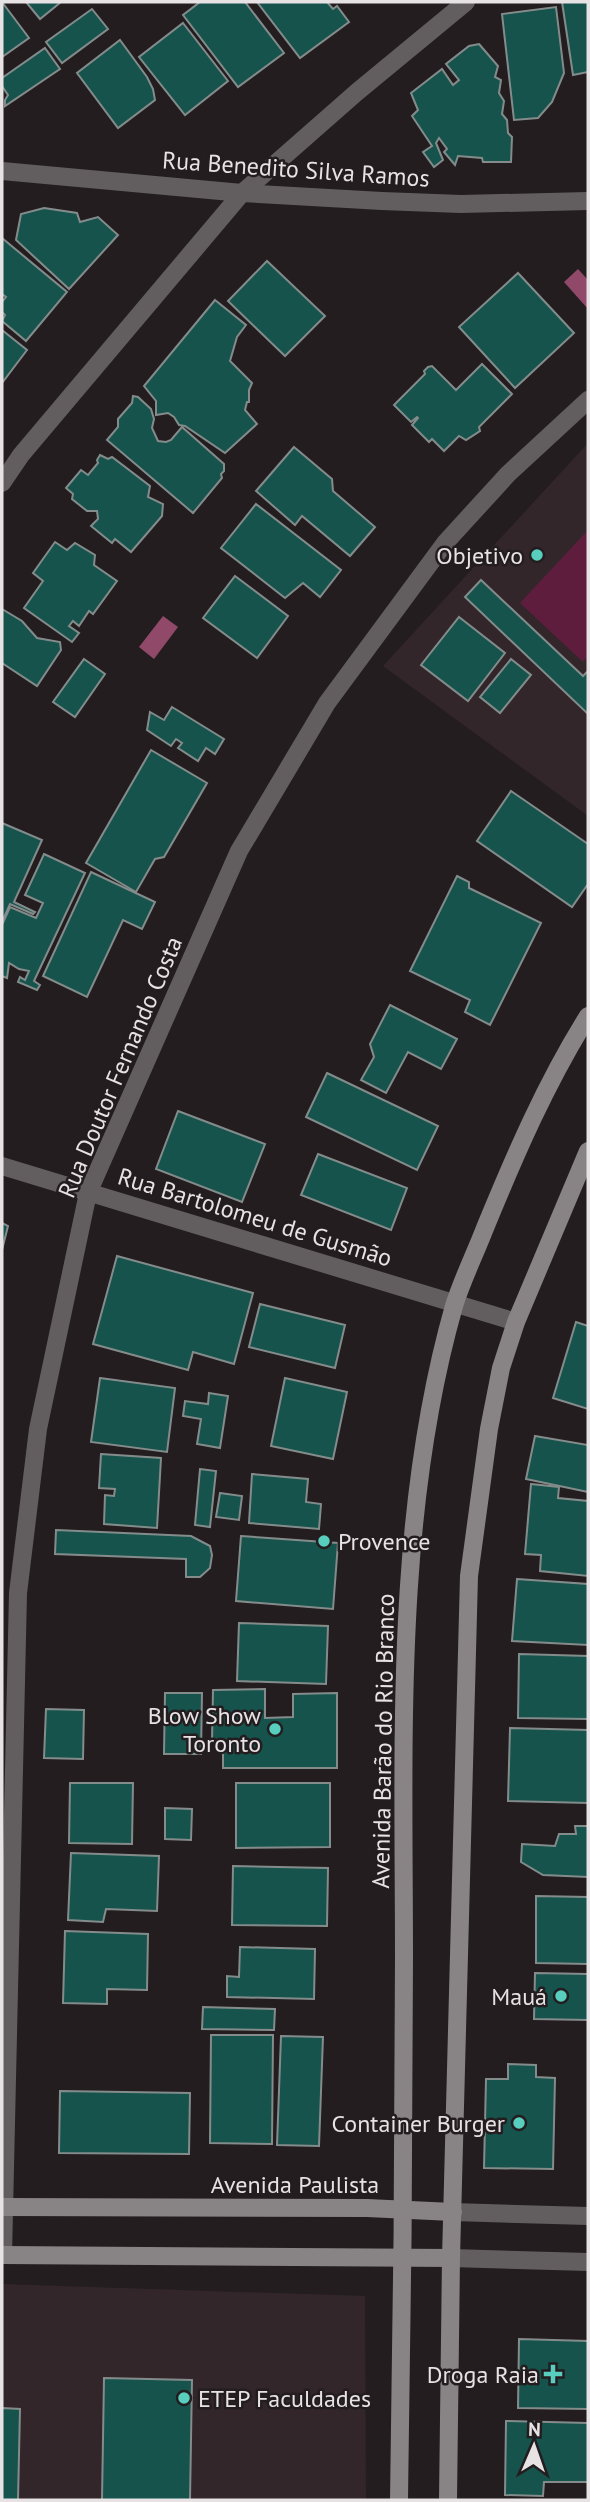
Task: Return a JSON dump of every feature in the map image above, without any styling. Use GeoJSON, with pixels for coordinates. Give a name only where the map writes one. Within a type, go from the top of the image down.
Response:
{"type":"FeatureCollection","features":[{"type":"Feature","properties":{"kind":"main road","name":"Avenida Barão do Rio Branco"},"geometry":{"type":"LineString","coordinates":[[399,2500],[404,2210],[404,1664],[425,1443],[455,1302],[518,1146],[588,1016]]}},
{"type":"Feature","properties":{"kind":"main road"},"geometry":{"type":"LineString","coordinates":[[448,2500],[451,2258],[469,1576],[489,1429],[501,1368],[516,1322],[588,1151]]}},
{"type":"Feature","properties":{"kind":"main road","name":"Avenida Paulista"},"geometry":{"type":"LineString","coordinates":[[3,2207],[453,2212]]}},
{"type":"Feature","properties":{"kind":"main road"},"geometry":{"type":"LineString","coordinates":[[2,2255],[451,2258]]}},
{"type":"Feature","properties":{"kind":"street"},"geometry":{"type":"LineString","coordinates":[[2,483],[21,455],[242,193],[357,92],[466,2]]}},
{"type":"Feature","properties":{"kind":"street","name":"Rua Benedito Silva Ramos"},"geometry":{"type":"LineString","coordinates":[[2,171],[242,193],[461,204],[588,201]]}},
{"type":"Feature","properties":{"kind":"street","name":"Rua Doutor Fernando Costa"},"geometry":{"type":"LineString","coordinates":[[2,2255],[18,1593],[38,1429],[88,1194],[239,851],[327,703],[445,543],[508,474],[588,400]]}},
{"type":"Feature","properties":{"kind":"street","name":"Rua Bartolomeu de Gusmão"},"geometry":{"type":"LineString","coordinates":[[2,1166],[516,1322]]}},
{"type":"Feature","properties":{"kind":"street","name":"Avenida Paulista"},"geometry":{"type":"LineString","coordinates":[[453,2212],[588,2216]]}},
{"type":"Feature","properties":{"kind":"street"},"geometry":{"type":"LineString","coordinates":[[451,2258],[588,2262]]}},
{"type":"Feature","properties":{"kind":"shaded area"},"geometry":{"type":"Polygon","coordinates":[[[578,269],[588,280],[588,309],[564,282],[578,269]]]}},
{"type":"Feature","properties":{"kind":"shaded area","name":"Objetivo"},"geometry":{"type":"Polygon","coordinates":[[[588,443],[588,816],[383,666],[588,443]]]}},
{"type":"Feature","properties":{"kind":"shaded area"},"geometry":{"type":"Polygon","coordinates":[[[588,530],[588,656],[583,662],[520,603],[588,530]]]}},
{"type":"Feature","properties":{"kind":"shaded area"},"geometry":{"type":"Polygon","coordinates":[[[163,616],[178,627],[154,659],[139,647],[163,616]]]}},
{"type":"Feature","properties":{"kind":"shaded area","name":"ETEP Faculdades"},"geometry":{"type":"Polygon","coordinates":[[[2,2284],[365,2296],[366,2500],[2,2500],[2,2284]]]}},
{"type":"Feature","properties":{"kind":"building"},"geometry":{"type":"Polygon","coordinates":[[[2,2],[29,38],[2,57],[2,2]]]}},
{"type":"Feature","properties":{"kind":"building"},"geometry":{"type":"Polygon","coordinates":[[[26,2],[61,2],[40,19],[26,2]]]}},
{"type":"Feature","properties":{"kind":"building"},"geometry":{"type":"Polygon","coordinates":[[[200,2],[245,2],[284,53],[238,87],[183,15],[200,2]]]}},
{"type":"Feature","properties":{"kind":"building"},"geometry":{"type":"Polygon","coordinates":[[[257,2],[327,2],[333,9],[337,6],[349,22],[300,58],[257,2]]]}},
{"type":"Feature","properties":{"kind":"building"},"geometry":{"type":"Polygon","coordinates":[[[562,2],[588,2],[588,72],[573,75],[562,2]]]}},
{"type":"Feature","properties":{"kind":"building"},"geometry":{"type":"Polygon","coordinates":[[[556,7],[564,73],[552,102],[538,118],[514,120],[502,14],[556,7]]]}},
{"type":"Feature","properties":{"kind":"building"},"geometry":{"type":"Polygon","coordinates":[[[92,9],[108,29],[62,63],[46,42],[92,9]]]}},
{"type":"Feature","properties":{"kind":"building"},"geometry":{"type":"Polygon","coordinates":[[[183,23],[228,81],[185,115],[139,57],[183,23]]]}},
{"type":"Feature","properties":{"kind":"building"},"geometry":{"type":"Polygon","coordinates":[[[120,40],[147,77],[155,100],[118,128],[77,73],[120,40]]]}},
{"type":"Feature","properties":{"kind":"building"},"geometry":{"type":"Polygon","coordinates":[[[479,44],[498,66],[495,77],[501,80],[499,93],[504,101],[502,114],[507,120],[508,133],[512,137],[511,162],[483,162],[482,158],[458,156],[455,165],[444,152],[447,149],[439,138],[436,143],[443,160],[434,167],[423,152],[432,146],[412,116],[418,110],[411,93],[442,69],[453,85],[459,80],[446,64],[469,46],[479,44]]]}},
{"type":"Feature","properties":{"kind":"building"},"geometry":{"type":"Polygon","coordinates":[[[45,48],[60,69],[5,106],[8,95],[2,86],[2,78],[45,48]]]}},
{"type":"Feature","properties":{"kind":"building"},"geometry":{"type":"Polygon","coordinates":[[[44,208],[77,213],[80,222],[98,217],[118,235],[69,289],[16,240],[21,214],[44,208]]]}},
{"type":"Feature","properties":{"kind":"building"},"geometry":{"type":"Polygon","coordinates":[[[2,238],[67,292],[26,341],[2,321],[5,315],[2,312],[2,302],[6,297],[2,294],[2,238]]]}},
{"type":"Feature","properties":{"kind":"building"},"geometry":{"type":"Polygon","coordinates":[[[267,261],[325,316],[285,356],[228,301],[267,261]]]}},
{"type":"Feature","properties":{"kind":"building"},"geometry":{"type":"Polygon","coordinates":[[[518,273],[574,333],[515,388],[459,327],[518,273]]]}},
{"type":"Feature","properties":{"kind":"building"},"geometry":{"type":"Polygon","coordinates":[[[215,300],[246,325],[237,337],[230,361],[252,383],[245,410],[257,424],[225,453],[185,426],[179,425],[168,413],[156,415],[156,401],[144,386],[215,300]]]}},
{"type":"Feature","properties":{"kind":"building"},"geometry":{"type":"Polygon","coordinates":[[[2,330],[27,350],[2,383],[2,330]]]}},
{"type":"Feature","properties":{"kind":"building"},"geometry":{"type":"Polygon","coordinates":[[[482,364],[512,394],[479,427],[480,431],[466,440],[459,436],[444,451],[432,439],[429,442],[412,425],[417,417],[411,422],[394,405],[425,374],[424,371],[428,367],[432,366],[456,390],[482,364]]]}},
{"type":"Feature","properties":{"kind":"building"},"geometry":{"type":"Polygon","coordinates":[[[133,396],[138,397],[151,409],[154,419],[152,428],[158,441],[171,440],[182,427],[224,464],[222,478],[193,513],[107,440],[118,427],[118,419],[132,403],[133,396]]]}},
{"type":"Feature","properties":{"kind":"building"},"geometry":{"type":"Polygon","coordinates":[[[294,447],[332,479],[333,491],[375,527],[350,556],[302,516],[295,525],[256,491],[294,447]]]}},
{"type":"Feature","properties":{"kind":"building"},"geometry":{"type":"Polygon","coordinates":[[[100,455],[108,459],[112,457],[150,486],[148,497],[163,504],[162,516],[131,552],[115,539],[112,543],[91,526],[98,519],[97,511],[87,511],[72,499],[73,494],[66,488],[81,470],[88,475],[98,463],[100,455]]]}},
{"type":"Feature","properties":{"kind":"building"},"geometry":{"type":"Polygon","coordinates":[[[256,504],[341,570],[320,597],[303,583],[285,598],[221,548],[256,504]]]}},
{"type":"Feature","properties":{"kind":"building"},"geometry":{"type":"Polygon","coordinates":[[[55,542],[67,550],[75,543],[95,555],[94,565],[117,581],[93,614],[89,611],[79,626],[73,621],[69,626],[79,633],[72,642],[24,608],[43,581],[33,573],[55,542]]]}},
{"type":"Feature","properties":{"kind":"building"},"geometry":{"type":"Polygon","coordinates":[[[235,576],[288,616],[257,658],[203,618],[235,576]]]}},
{"type":"Feature","properties":{"kind":"building"},"geometry":{"type":"Polygon","coordinates":[[[481,580],[583,676],[588,671],[588,714],[465,597],[481,580]]]}},
{"type":"Feature","properties":{"kind":"building"},"geometry":{"type":"Polygon","coordinates":[[[2,609],[22,621],[37,638],[60,642],[61,650],[37,686],[2,663],[2,609]]]}},
{"type":"Feature","properties":{"kind":"building"},"geometry":{"type":"Polygon","coordinates":[[[459,617],[505,653],[468,701],[421,665],[459,617]]]}},
{"type":"Feature","properties":{"kind":"building"},"geometry":{"type":"Polygon","coordinates":[[[84,659],[105,674],[75,717],[53,702],[84,659]]]}},
{"type":"Feature","properties":{"kind":"building"},"geometry":{"type":"Polygon","coordinates":[[[511,659],[531,675],[500,713],[480,697],[511,659]]]}},
{"type":"Feature","properties":{"kind":"building"},"geometry":{"type":"Polygon","coordinates":[[[172,707],[224,739],[215,754],[206,748],[198,761],[178,748],[182,743],[176,739],[171,746],[147,730],[150,712],[164,720],[172,707]]]}},
{"type":"Feature","properties":{"kind":"building"},"geometry":{"type":"Polygon","coordinates":[[[151,750],[207,783],[164,857],[155,859],[136,892],[86,863],[151,750]]]}},
{"type":"Feature","properties":{"kind":"building"},"geometry":{"type":"Polygon","coordinates":[[[511,791],[588,844],[588,884],[572,907],[477,841],[511,791]]]}},
{"type":"Feature","properties":{"kind":"building"},"geometry":{"type":"Polygon","coordinates":[[[2,823],[42,840],[14,902],[35,912],[33,914],[10,904],[2,922],[2,823]]]}},
{"type":"Feature","properties":{"kind":"building"},"geometry":{"type":"Polygon","coordinates":[[[44,854],[85,873],[34,981],[40,985],[37,990],[18,982],[20,977],[25,980],[29,971],[9,963],[7,978],[2,976],[2,925],[10,907],[36,918],[43,903],[25,895],[44,854]]]}},
{"type":"Feature","properties":{"kind":"building"},"geometry":{"type":"Polygon","coordinates":[[[91,872],[155,902],[142,929],[123,920],[87,997],[43,976],[91,872]]]}},
{"type":"Feature","properties":{"kind":"building"},"geometry":{"type":"Polygon","coordinates":[[[457,876],[469,882],[469,888],[541,923],[490,1025],[465,1012],[470,1000],[410,971],[457,876]]]}},
{"type":"Feature","properties":{"kind":"building"},"geometry":{"type":"Polygon","coordinates":[[[390,1005],[457,1039],[441,1069],[408,1052],[386,1093],[361,1080],[374,1057],[370,1044],[390,1005]]]}},
{"type":"Feature","properties":{"kind":"building"},"geometry":{"type":"Polygon","coordinates":[[[327,1073],[438,1126],[417,1170],[306,1117],[327,1073]]]}},
{"type":"Feature","properties":{"kind":"building"},"geometry":{"type":"Polygon","coordinates":[[[178,1111],[265,1144],[242,1202],[156,1169],[178,1111]]]}},
{"type":"Feature","properties":{"kind":"building"},"geometry":{"type":"Polygon","coordinates":[[[318,1154],[407,1188],[391,1230],[301,1195],[318,1154]]]}},
{"type":"Feature","properties":{"kind":"building"},"geometry":{"type":"Polygon","coordinates":[[[2,1223],[8,1226],[2,1250],[2,1223]]]}},
{"type":"Feature","properties":{"kind":"building"},"geometry":{"type":"Polygon","coordinates":[[[117,1256],[253,1293],[234,1364],[193,1352],[188,1370],[93,1344],[117,1256]]]}},
{"type":"Feature","properties":{"kind":"building"},"geometry":{"type":"Polygon","coordinates":[[[260,1304],[345,1325],[335,1368],[249,1347],[260,1304]]]}},
{"type":"Feature","properties":{"kind":"building"},"geometry":{"type":"Polygon","coordinates":[[[576,1322],[588,1326],[588,1409],[553,1398],[576,1322]]]}},
{"type":"Feature","properties":{"kind":"building"},"geometry":{"type":"Polygon","coordinates":[[[100,1378],[175,1388],[167,1452],[91,1442],[100,1378]]]}},
{"type":"Feature","properties":{"kind":"building"},"geometry":{"type":"Polygon","coordinates":[[[285,1378],[347,1392],[333,1459],[271,1446],[285,1378]]]}},
{"type":"Feature","properties":{"kind":"building"},"geometry":{"type":"Polygon","coordinates":[[[209,1393],[228,1396],[220,1448],[197,1444],[201,1419],[183,1416],[185,1401],[208,1404],[209,1393]]]}},
{"type":"Feature","properties":{"kind":"building"},"geometry":{"type":"Polygon","coordinates":[[[535,1436],[588,1445],[588,1492],[526,1479],[535,1436]]]}},
{"type":"Feature","properties":{"kind":"building"},"geometry":{"type":"Polygon","coordinates":[[[101,1454],[161,1458],[157,1528],[104,1524],[105,1495],[114,1496],[115,1489],[99,1488],[101,1454]]]}},
{"type":"Feature","properties":{"kind":"building"},"geometry":{"type":"Polygon","coordinates":[[[200,1469],[216,1471],[210,1527],[195,1525],[200,1469]]]}},
{"type":"Feature","properties":{"kind":"building"},"geometry":{"type":"Polygon","coordinates":[[[252,1474],[308,1479],[306,1502],[321,1504],[319,1529],[249,1523],[252,1474]]]}},
{"type":"Feature","properties":{"kind":"building"},"geometry":{"type":"Polygon","coordinates":[[[531,1484],[559,1487],[558,1498],[588,1501],[588,1576],[540,1571],[541,1555],[525,1554],[531,1484]]]}},
{"type":"Feature","properties":{"kind":"building"},"geometry":{"type":"Polygon","coordinates":[[[220,1493],[242,1496],[239,1520],[216,1517],[220,1493]]]}},
{"type":"Feature","properties":{"kind":"building"},"geometry":{"type":"Polygon","coordinates":[[[56,1530],[191,1536],[210,1546],[210,1568],[200,1577],[186,1577],[186,1559],[55,1554],[56,1530]]]}},
{"type":"Feature","properties":{"kind":"building"},"geometry":{"type":"Polygon","coordinates":[[[241,1536],[338,1543],[333,1609],[236,1601],[241,1536]]]}},
{"type":"Feature","properties":{"kind":"building"},"geometry":{"type":"Polygon","coordinates":[[[517,1579],[588,1584],[588,1645],[512,1641],[517,1579]]]}},
{"type":"Feature","properties":{"kind":"building"},"geometry":{"type":"Polygon","coordinates":[[[239,1623],[328,1626],[326,1684],[237,1681],[239,1623]]]}},
{"type":"Feature","properties":{"kind":"building"},"geometry":{"type":"Polygon","coordinates":[[[519,1654],[588,1656],[588,1719],[518,1718],[519,1654]]]}},
{"type":"Feature","properties":{"kind":"building","name":"Blow Show Toronto"},"geometry":{"type":"Polygon","coordinates":[[[265,1689],[265,1718],[293,1717],[293,1694],[337,1693],[337,1768],[223,1768],[223,1741],[212,1741],[213,1690],[265,1689]]]}},
{"type":"Feature","properties":{"kind":"building"},"geometry":{"type":"Polygon","coordinates":[[[165,1693],[202,1693],[201,1754],[164,1754],[165,1693]]]}},
{"type":"Feature","properties":{"kind":"building"},"geometry":{"type":"Polygon","coordinates":[[[46,1709],[84,1710],[83,1759],[44,1758],[46,1709]]]}},
{"type":"Feature","properties":{"kind":"building"},"geometry":{"type":"Polygon","coordinates":[[[510,1728],[588,1730],[588,1803],[508,1801],[510,1728]]]}},
{"type":"Feature","properties":{"kind":"building"},"geometry":{"type":"Polygon","coordinates":[[[70,1783],[133,1783],[132,1844],[69,1843],[70,1783]]]}},
{"type":"Feature","properties":{"kind":"building"},"geometry":{"type":"Polygon","coordinates":[[[236,1783],[330,1783],[330,1847],[236,1848],[236,1783]]]}},
{"type":"Feature","properties":{"kind":"building"},"geometry":{"type":"Polygon","coordinates":[[[165,1808],[192,1809],[191,1840],[165,1839],[165,1808]]]}},
{"type":"Feature","properties":{"kind":"building"},"geometry":{"type":"Polygon","coordinates":[[[575,1826],[588,1826],[588,1877],[543,1875],[521,1862],[522,1844],[555,1846],[559,1834],[576,1834],[575,1826]]]}},
{"type":"Feature","properties":{"kind":"building"},"geometry":{"type":"Polygon","coordinates":[[[71,1853],[159,1856],[157,1911],[106,1909],[103,1922],[68,1920],[71,1853]]]}},
{"type":"Feature","properties":{"kind":"building"},"geometry":{"type":"Polygon","coordinates":[[[233,1866],[328,1868],[327,1926],[232,1925],[233,1866]]]}},
{"type":"Feature","properties":{"kind":"building"},"geometry":{"type":"Polygon","coordinates":[[[536,1896],[588,1897],[588,1964],[536,1963],[536,1896]]]}},
{"type":"Feature","properties":{"kind":"building"},"geometry":{"type":"Polygon","coordinates":[[[65,1931],[148,1934],[147,1990],[107,1989],[107,2004],[63,2003],[65,1931]]]}},
{"type":"Feature","properties":{"kind":"building"},"geometry":{"type":"Polygon","coordinates":[[[240,1947],[315,1949],[314,1999],[227,1997],[227,1976],[239,1977],[240,1947]]]}},
{"type":"Feature","properties":{"kind":"building","name":"Mauá"},"geometry":{"type":"Polygon","coordinates":[[[535,1973],[588,1974],[588,2020],[534,2019],[535,1973]]]}},
{"type":"Feature","properties":{"kind":"building"},"geometry":{"type":"Polygon","coordinates":[[[203,2007],[275,2009],[274,2030],[202,2029],[203,2007]]]}},
{"type":"Feature","properties":{"kind":"building"},"geometry":{"type":"Polygon","coordinates":[[[211,2035],[273,2035],[272,2144],[210,2143],[211,2035]]]}},
{"type":"Feature","properties":{"kind":"building"},"geometry":{"type":"Polygon","coordinates":[[[281,2036],[323,2037],[319,2146],[277,2145],[281,2036]]]}},
{"type":"Feature","properties":{"kind":"building","name":"Container Burger"},"geometry":{"type":"Polygon","coordinates":[[[508,2064],[536,2065],[536,2077],[555,2078],[553,2169],[484,2168],[486,2079],[508,2079],[508,2064]]]}},
{"type":"Feature","properties":{"kind":"building"},"geometry":{"type":"Polygon","coordinates":[[[60,2091],[190,2093],[189,2154],[59,2153],[60,2091]]]}},
{"type":"Feature","properties":{"kind":"building","name":"Droga Raia"},"geometry":{"type":"Polygon","coordinates":[[[519,2339],[588,2341],[588,2409],[518,2408],[519,2339]]]}},
{"type":"Feature","properties":{"kind":"building"},"geometry":{"type":"Polygon","coordinates":[[[104,2378],[192,2380],[190,2500],[102,2500],[104,2378]]]}},
{"type":"Feature","properties":{"kind":"building"},"geometry":{"type":"Polygon","coordinates":[[[2,2408],[20,2409],[18,2500],[2,2500],[2,2408]]]}},
{"type":"Feature","properties":{"kind":"building"},"geometry":{"type":"Polygon","coordinates":[[[506,2421],[588,2423],[588,2482],[544,2482],[543,2496],[505,2495],[506,2421]]]}},
{"type":"Feature","properties":{"kind":"place","name":"Objetivo"},"geometry":{"type":"Point","coordinates":[537,555]}},
{"type":"Feature","properties":{"kind":"place","name":"Provence"},"geometry":{"type":"Point","coordinates":[324,1541]}},
{"type":"Feature","properties":{"kind":"place","name":"Blow Show Toronto"},"geometry":{"type":"Point","coordinates":[275,1729]}},
{"type":"Feature","properties":{"kind":"place","name":"Mauá"},"geometry":{"type":"Point","coordinates":[561,1996]}},
{"type":"Feature","properties":{"kind":"place","name":"Container Burger"},"geometry":{"type":"Point","coordinates":[519,2123]}},
{"type":"Feature","properties":{"kind":"place","name":"Droga Raia"},"geometry":{"type":"Point","coordinates":[553,2374]}},
{"type":"Feature","properties":{"kind":"place","name":"ETEP Faculdades"},"geometry":{"type":"Point","coordinates":[184,2398]}}]}
